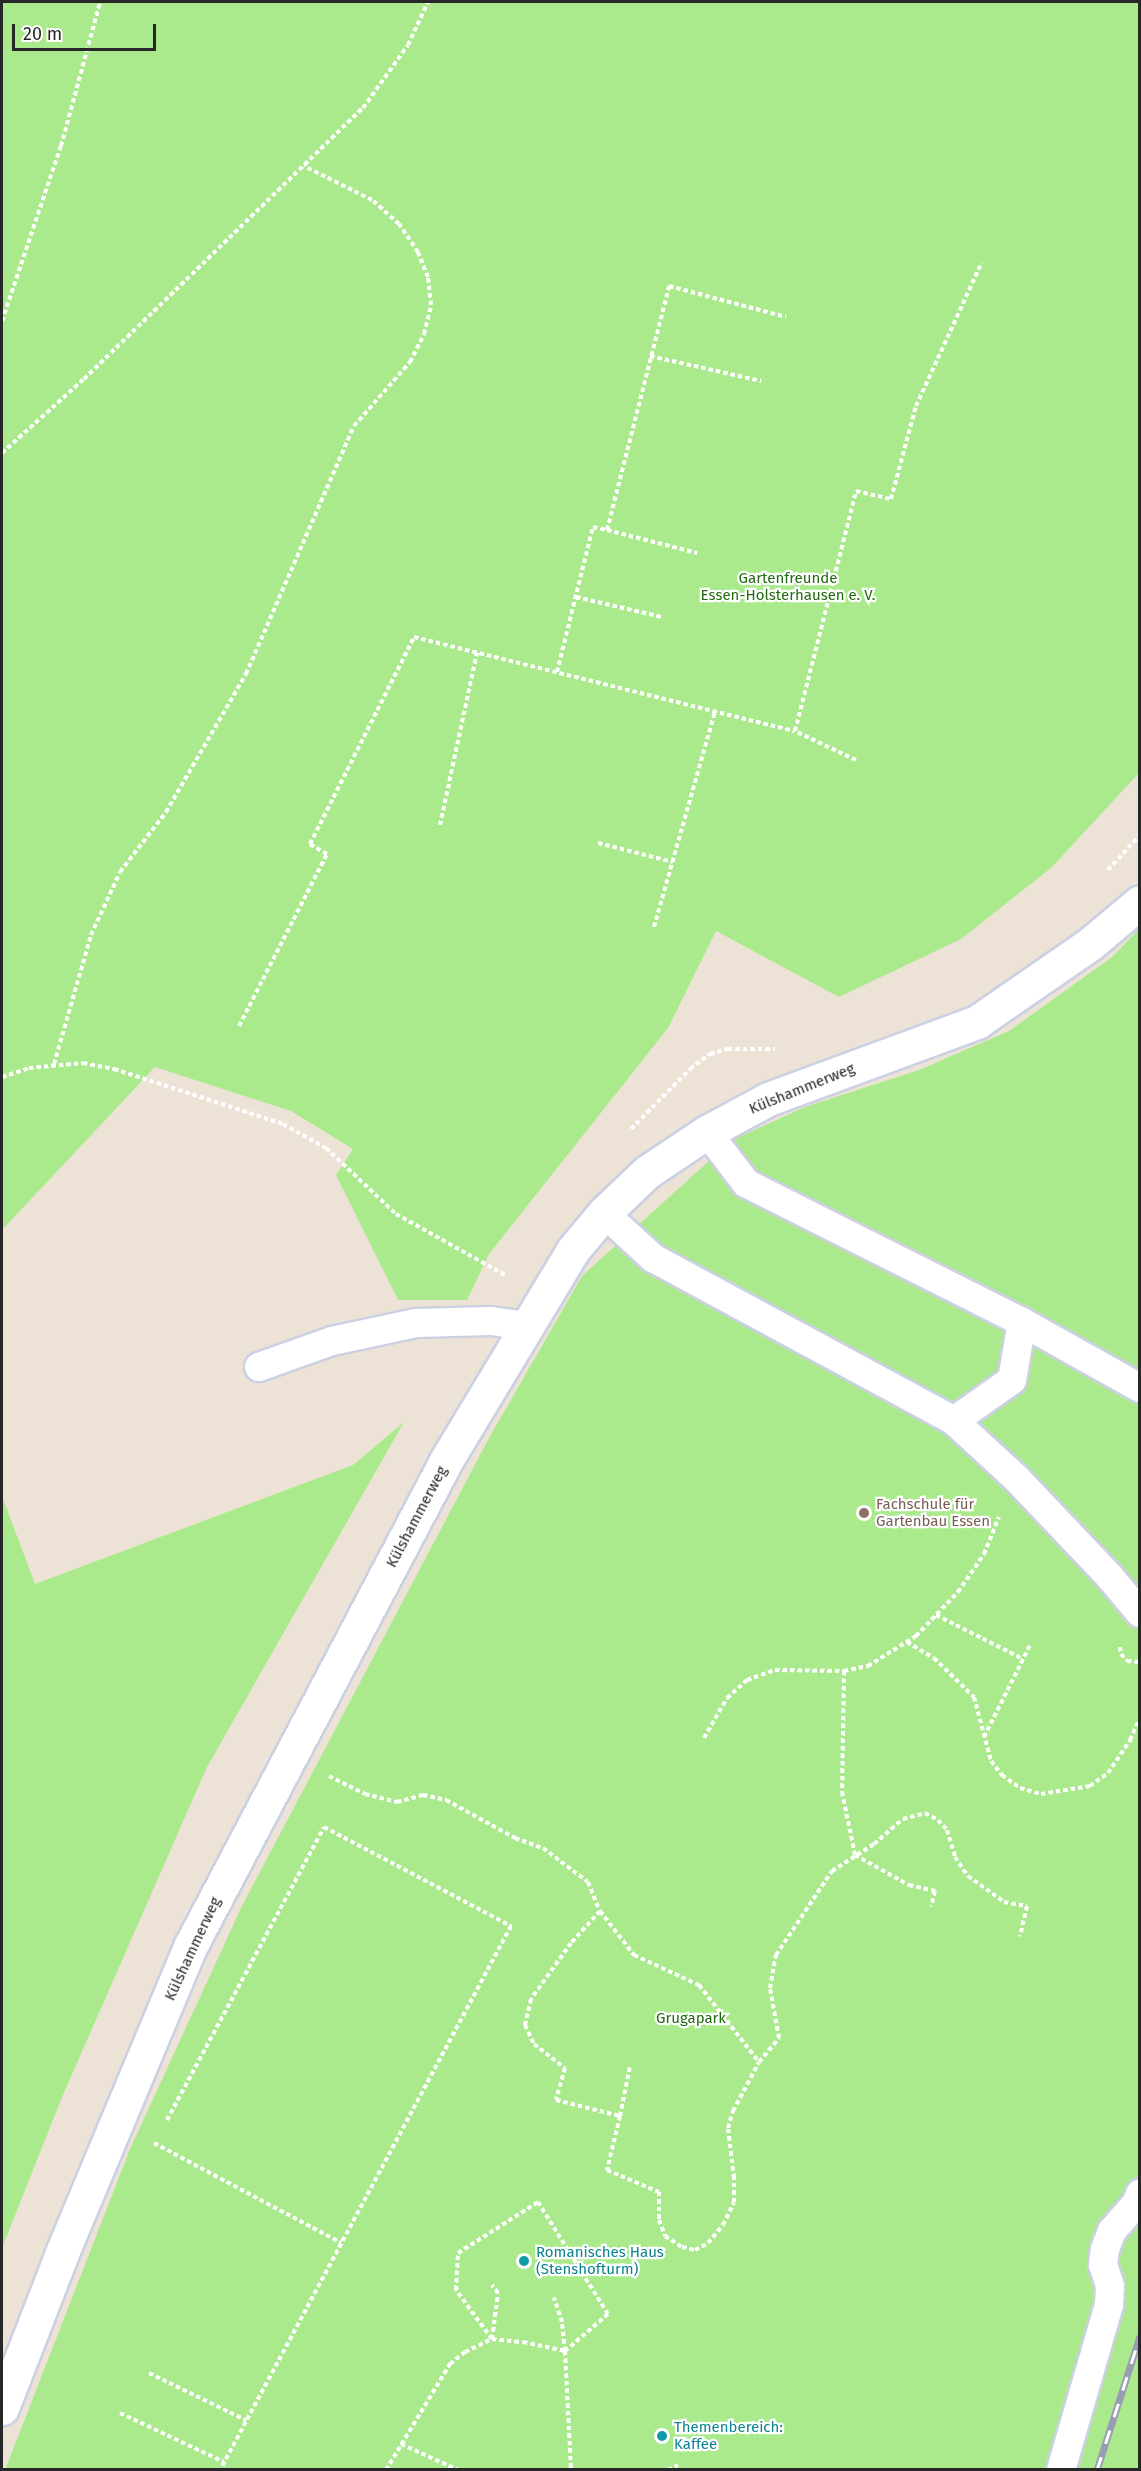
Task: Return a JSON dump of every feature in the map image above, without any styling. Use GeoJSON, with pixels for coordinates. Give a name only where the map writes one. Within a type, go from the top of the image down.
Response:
{"type":"FeatureCollection","features":[{"type":"Feature","properties":{"kind":"street","name":"Külshammerweg"},"geometry":{"type":"LineString","coordinates":[[2,2408],[62,2253],[191,1945],[447,1459],[573,1250],[604,1213],[647,1172],[707,1132],[768,1099],[977,1022],[1090,944],[1140,902]]}},
{"type":"Feature","properties":{"kind":"lane"},"geometry":{"type":"LineString","coordinates":[[707,1132],[746,1183],[1022,1322],[1140,1388]]}},
{"type":"Feature","properties":{"kind":"lane"},"geometry":{"type":"LineString","coordinates":[[604,1213],[653,1258],[954,1421],[1016,1478],[1109,1576],[1140,1613]]}},
{"type":"Feature","properties":{"kind":"lane"},"geometry":{"type":"LineString","coordinates":[[259,1367],[332,1341],[417,1323],[491,1321],[526,1326]]}},
{"type":"Feature","properties":{"kind":"lane"},"geometry":{"type":"LineString","coordinates":[[954,1421],[1012,1380],[1022,1322]]}},
{"type":"Feature","properties":{"kind":"lane"},"geometry":{"type":"LineString","coordinates":[[1061,2469],[1109,2305],[1110,2286],[1103,2265],[1105,2249],[1112,2231],[1137,2202],[1140,2194]]}},
{"type":"Feature","properties":{"kind":"path"},"geometry":{"type":"LineString","coordinates":[[2,321],[61,146],[100,2]]}},
{"type":"Feature","properties":{"kind":"path"},"geometry":{"type":"LineString","coordinates":[[2,453],[84,379],[363,108],[408,45],[428,2]]}},
{"type":"Feature","properties":{"kind":"path"},"geometry":{"type":"LineString","coordinates":[[54,1064],[91,935],[120,872],[166,812],[246,674],[354,426],[410,362],[424,334],[431,305],[428,277],[418,252],[399,224],[372,200],[304,166]]}},
{"type":"Feature","properties":{"kind":"path"},"geometry":{"type":"LineString","coordinates":[[795,731],[856,491],[891,499],[915,406],[982,262]]}},
{"type":"Feature","properties":{"kind":"path"},"geometry":{"type":"LineString","coordinates":[[607,531],[669,286],[786,317]]}},
{"type":"Feature","properties":{"kind":"path"},"geometry":{"type":"LineString","coordinates":[[651,356],[761,381]]}},
{"type":"Feature","properties":{"kind":"path"},"geometry":{"type":"LineString","coordinates":[[557,672],[592,527],[697,553]]}},
{"type":"Feature","properties":{"kind":"path"},"geometry":{"type":"LineString","coordinates":[[576,597],[662,617]]}},
{"type":"Feature","properties":{"kind":"path"},"geometry":{"type":"LineString","coordinates":[[239,1026],[327,854],[310,844],[414,637],[795,731],[856,760]]}},
{"type":"Feature","properties":{"kind":"path"},"geometry":{"type":"LineString","coordinates":[[440,825],[477,653]]}},
{"type":"Feature","properties":{"kind":"path"},"geometry":{"type":"LineString","coordinates":[[654,927],[715,711]]}},
{"type":"Feature","properties":{"kind":"path"},"geometry":{"type":"LineString","coordinates":[[598,843],[673,862]]}},
{"type":"Feature","properties":{"kind":"path"},"geometry":{"type":"LineString","coordinates":[[2,1077],[29,1068],[83,1062],[114,1069],[283,1124],[326,1148],[396,1214],[507,1276]]}},
{"type":"Feature","properties":{"kind":"path"},"geometry":{"type":"LineString","coordinates":[[704,1738],[727,1698],[747,1680],[776,1670],[844,1671],[868,1666],[907,1642],[958,1592],[984,1554],[1016,1478]]}},
{"type":"Feature","properties":{"kind":"path"},"geometry":{"type":"LineString","coordinates":[[936,1615],[1023,1659]]}},
{"type":"Feature","properties":{"kind":"path"},"geometry":{"type":"LineString","coordinates":[[907,1642],[934,1658],[974,1696],[991,1761],[1002,1775],[1020,1788],[1041,1794],[1090,1786],[1108,1773],[1130,1740],[1140,1719]]}},
{"type":"Feature","properties":{"kind":"path"},"geometry":{"type":"LineString","coordinates":[[984,1737],[1030,1645]]}},
{"type":"Feature","properties":{"kind":"path"},"geometry":{"type":"LineString","coordinates":[[844,1671],[842,1792],[855,1854],[909,1885],[935,1891],[931,1907]]}},
{"type":"Feature","properties":{"kind":"path"},"geometry":{"type":"LineString","coordinates":[[321,1772],[366,1794],[398,1802],[423,1795],[446,1800],[514,1838],[543,1848],[588,1882],[600,1911],[634,1955],[699,1985],[759,2062]]}},
{"type":"Feature","properties":{"kind":"path"},"geometry":{"type":"LineString","coordinates":[[630,2066],[607,2170],[659,2192],[659,2220],[665,2236],[682,2247],[696,2250],[708,2243],[723,2225],[734,2202],[728,2128],[733,2111],[759,2062],[779,2038],[770,1988],[776,1955],[832,1871],[855,1854],[874,1844],[903,1819],[925,1813],[938,1820],[947,1830],[955,1857],[978,1886],[1005,1902],[1027,1906],[1020,1936]]}},
{"type":"Feature","properties":{"kind":"path"},"geometry":{"type":"LineString","coordinates":[[166,2122],[324,1827],[511,1926],[220,2469]]}},
{"type":"Feature","properties":{"kind":"path"},"geometry":{"type":"LineString","coordinates":[[600,1911],[571,1943],[531,2000],[525,2025],[534,2044],[565,2068],[556,2100],[620,2116]]}},
{"type":"Feature","properties":{"kind":"path"},"geometry":{"type":"LineString","coordinates":[[160,2133],[154,2143],[341,2243]]}},
{"type":"Feature","properties":{"kind":"path"},"geometry":{"type":"LineString","coordinates":[[492,2339],[456,2290],[458,2253],[538,2202],[608,2314],[565,2351]]}},
{"type":"Feature","properties":{"kind":"path"},"geometry":{"type":"LineString","coordinates":[[492,2285],[498,2293],[492,2339]]}},
{"type":"Feature","properties":{"kind":"path"},"geometry":{"type":"LineString","coordinates":[[554,2297],[562,2322],[565,2351],[570,2469]]}},
{"type":"Feature","properties":{"kind":"path"},"geometry":{"type":"LineString","coordinates":[[386,2469],[450,2364],[465,2352],[492,2339],[523,2342],[565,2351]]}},
{"type":"Feature","properties":{"kind":"path"},"geometry":{"type":"LineString","coordinates":[[149,2373],[246,2420]]}},
{"type":"Feature","properties":{"kind":"path"},"geometry":{"type":"LineString","coordinates":[[120,2413],[224,2462]]}},
{"type":"Feature","properties":{"kind":"path"},"geometry":{"type":"LineString","coordinates":[[401,2445],[458,2469]]}},
{"type":"Feature","properties":{"kind":"path"},"geometry":{"type":"LineString","coordinates":[[668,2469],[678,2465]]}},
{"type":"Feature","properties":{"kind":"green space","name":"Gartenfreunde Essen-Holsterhausen e. V."},"geometry":{"type":"Polygon","coordinates":[[[2,2],[1139,2],[1139,773],[1051,868],[961,939],[839,997],[716,931],[668,1028],[489,1254],[467,1300],[398,1300],[336,1175],[353,1149],[291,1111],[155,1067],[2,1230],[2,2]]]}},
{"type":"Feature","properties":{"kind":"green space","name":"Grugapark"},"geometry":{"type":"Polygon","coordinates":[[[1139,929],[1139,2469],[5,2470],[130,2149],[242,1906],[489,1438],[582,1276],[732,1140],[805,1107],[919,1070],[1009,1031],[1112,957],[1139,929]]]}},
{"type":"Feature","properties":{"kind":"green space"},"geometry":{"type":"Polygon","coordinates":[[[404,1422],[207,1767],[62,2097],[2,2248],[2,1496],[35,1584],[353,1465],[404,1422]]]}},
{"type":"Feature","properties":{"kind":"railway"},"geometry":{"type":"LineString","coordinates":[[1097,2470],[1140,2336]]}},
{"type":"Feature","properties":{"kind":"place","name":"Fachschule für Gartenbau Essen"},"geometry":{"type":"Point","coordinates":[864,1513]}},
{"type":"Feature","properties":{"kind":"place","name":"Romanisches Haus (Stenshofturm)"},"geometry":{"type":"Point","coordinates":[524,2261]}},
{"type":"Feature","properties":{"kind":"place","name":"Themenbereich: Kaffee"},"geometry":{"type":"Point","coordinates":[662,2436]}}]}
